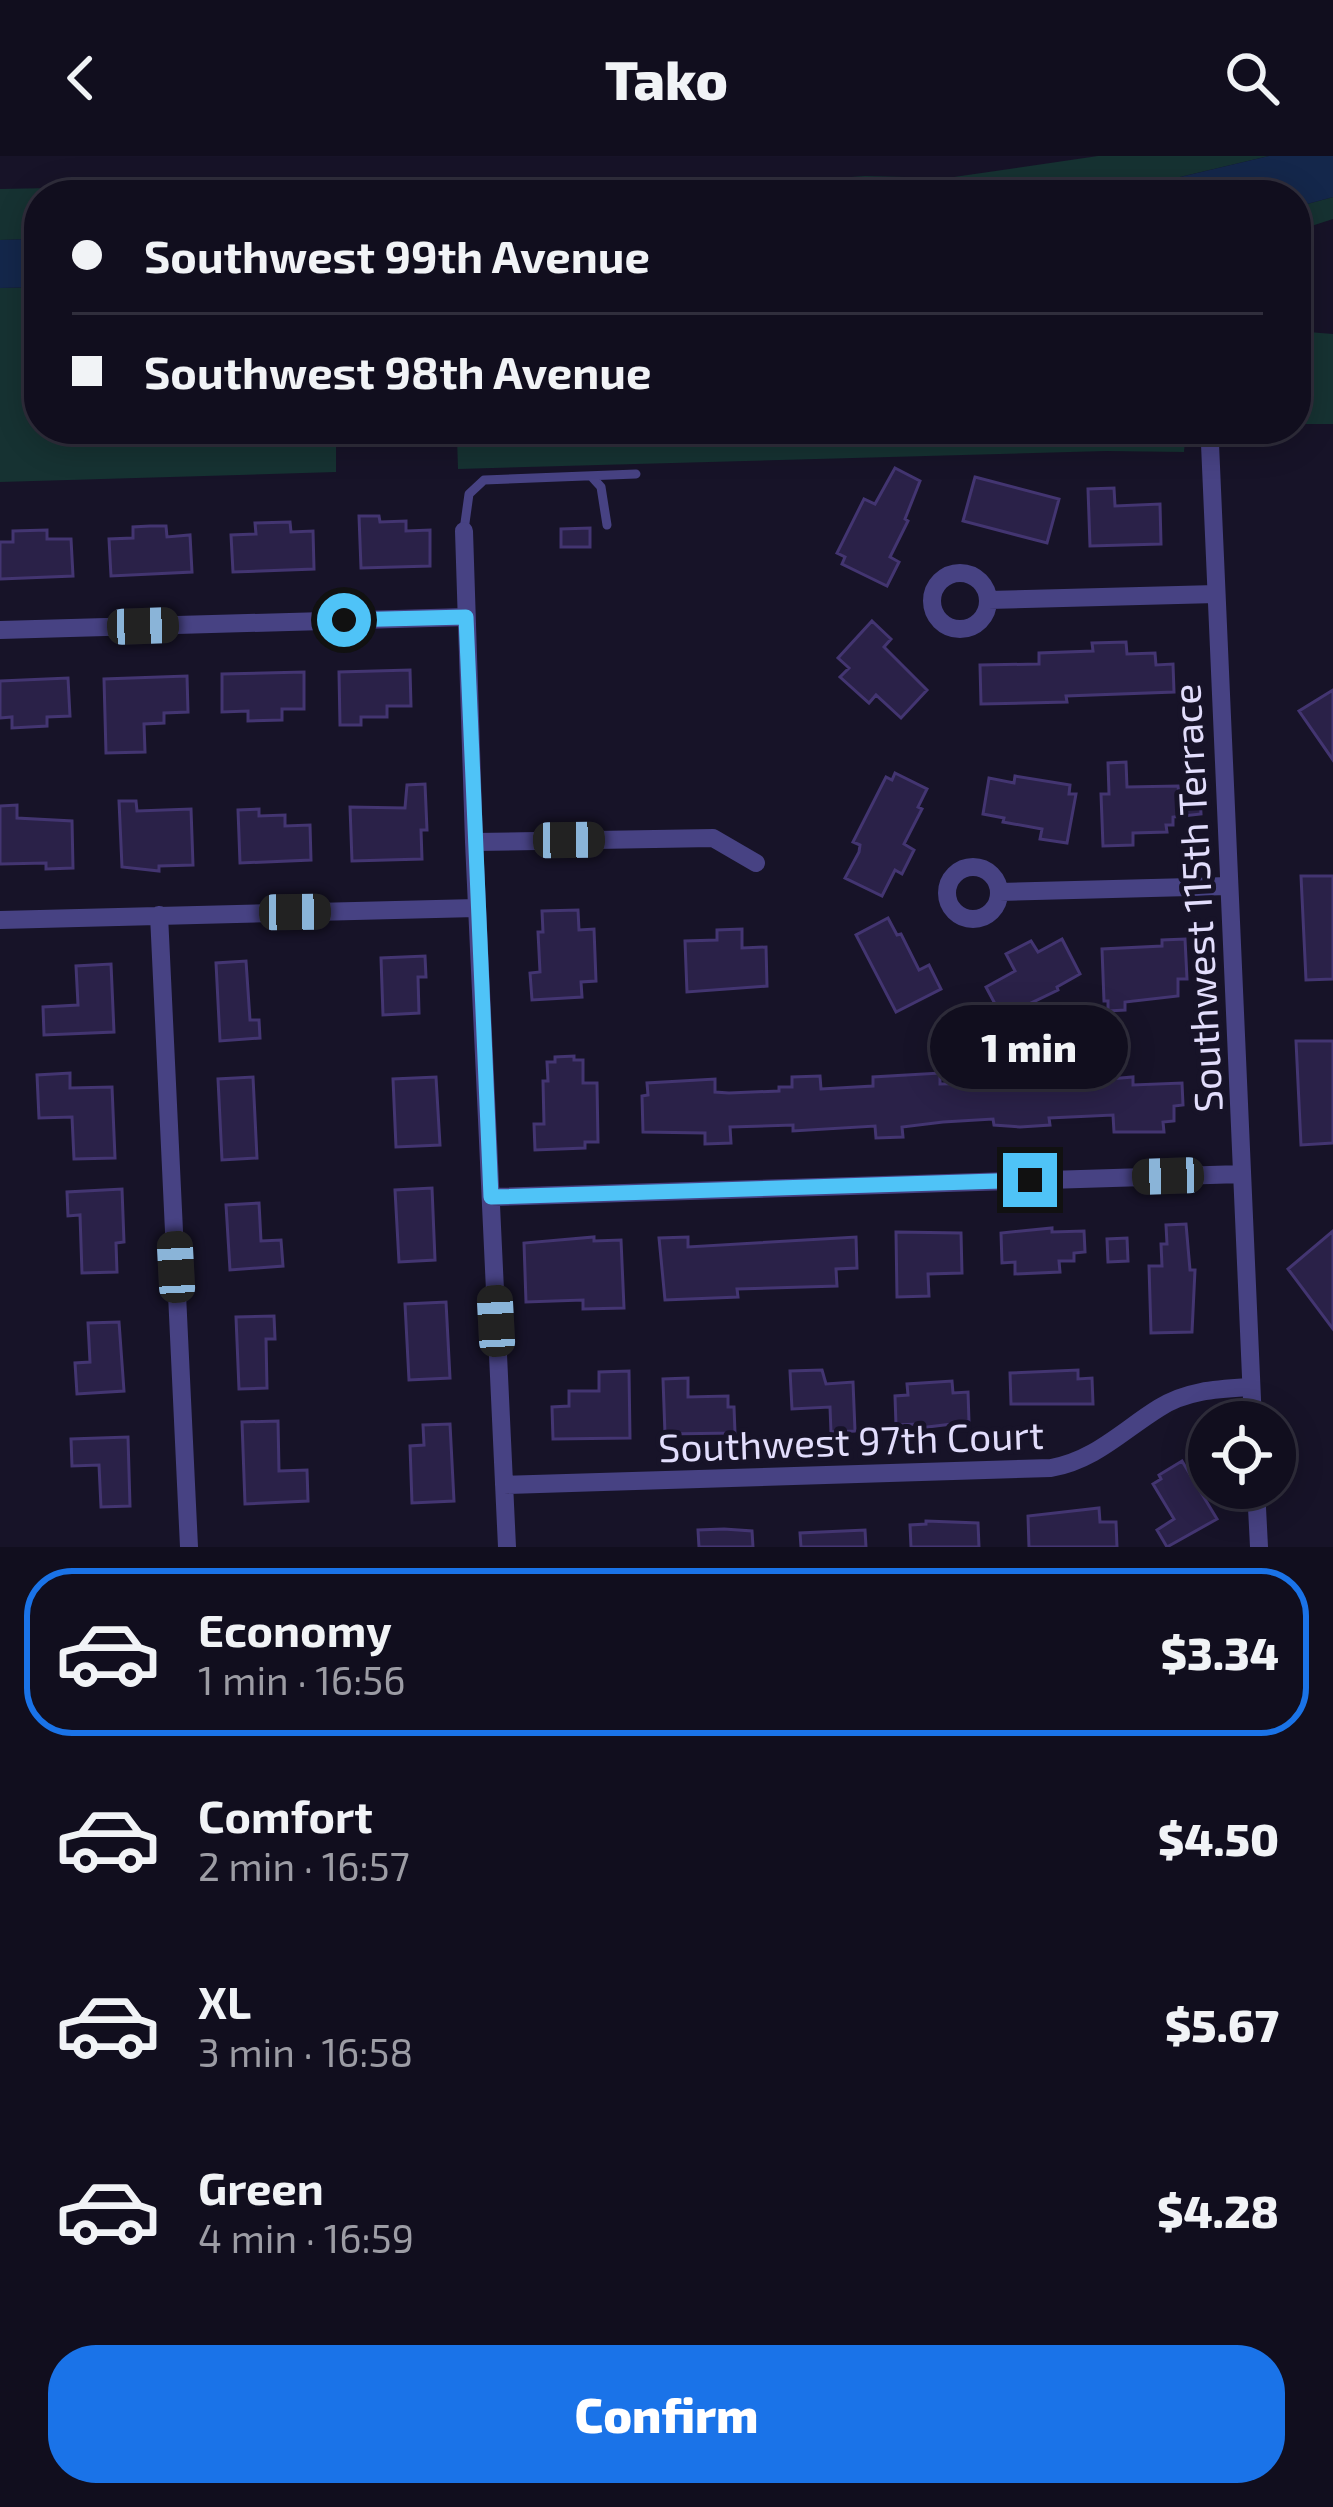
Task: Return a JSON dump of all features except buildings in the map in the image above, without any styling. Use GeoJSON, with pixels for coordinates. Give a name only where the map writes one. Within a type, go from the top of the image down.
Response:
{"type":"FeatureCollection","features":[{"type":"Feature","properties":{"kind":"street","name":"Southwest 115th Terrace"},"geometry":{"type":"LineString","coordinates":[[1210,444],[1252,1401]]}},
{"type":"Feature","properties":{"kind":"street"},"geometry":{"type":"LineString","coordinates":[[464,531],[476,908],[507,1547]]}},
{"type":"Feature","properties":{"kind":"street"},"geometry":{"type":"LineString","coordinates":[[988,600],[1216,594]]}},
{"type":"Feature","properties":{"kind":"street"},"geometry":{"type":"LineString","coordinates":[[0,630],[466,617]]}},
{"type":"Feature","properties":{"kind":"street"},"geometry":{"type":"LineString","coordinates":[[474,842],[713,838],[756,863]]}},
{"type":"Feature","properties":{"kind":"street"},"geometry":{"type":"LineString","coordinates":[[999,892],[1228,886]]}},
{"type":"Feature","properties":{"kind":"street"},"geometry":{"type":"LineString","coordinates":[[0,920],[476,908]]}},
{"type":"Feature","properties":{"kind":"street"},"geometry":{"type":"LineString","coordinates":[[159,915],[189,1547]]}},
{"type":"Feature","properties":{"kind":"street"},"geometry":{"type":"LineString","coordinates":[[491,1197],[1242,1174]]}},
{"type":"Feature","properties":{"kind":"street","name":"Southwest 97th Court"},"geometry":{"type":"LineString","coordinates":[[504,1485],[1051,1468],[1095,1453],[1185,1395],[1251,1387]]}},
{"type":"Feature","properties":{"kind":"street"},"geometry":{"type":"LineString","coordinates":[[1257,1509],[1259,1547]]}},
{"type":"Feature","properties":{"kind":"lane"},"geometry":{"type":"LineString","coordinates":[[464,531],[474,485],[498,478],[636,474]]}},
{"type":"Feature","properties":{"kind":"lane"},"geometry":{"type":"LineString","coordinates":[[587,476],[600,482],[607,525]]}},
{"type":"Feature","properties":{"kind":"green space"},"geometry":{"type":"Polygon","coordinates":[[[1098,156],[1269,156],[1167,180],[809,180],[947,178],[1098,156]]]}},
{"type":"Feature","properties":{"kind":"green space"},"geometry":{"type":"Polygon","coordinates":[[[0,189],[24,189],[24,239],[0,240],[0,189]]]}},
{"type":"Feature","properties":{"kind":"green space"},"geometry":{"type":"Polygon","coordinates":[[[1333,197],[1333,219],[1311,226],[1311,203],[1333,197]]]}},
{"type":"Feature","properties":{"kind":"green space"},"geometry":{"type":"Polygon","coordinates":[[[24,287],[24,444],[336,444],[336,472],[0,482],[0,288],[24,287]]]}},
{"type":"Feature","properties":{"kind":"green space"},"geometry":{"type":"Polygon","coordinates":[[[1311,332],[1333,334],[1333,424],[1311,424],[1311,332]]]}},
{"type":"Feature","properties":{"kind":"green space"},"geometry":{"type":"Polygon","coordinates":[[[457,444],[1185,444],[1184,452],[458,469],[457,444]]]}},
{"type":"Feature","properties":{"kind":"water"},"geometry":{"type":"Polygon","coordinates":[[[1269,156],[1333,156],[1333,197],[1311,203],[1311,180],[1167,180],[1269,156]]]}},
{"type":"Feature","properties":{"kind":"water"},"geometry":{"type":"Polygon","coordinates":[[[24,239],[24,287],[0,288],[0,240],[24,239]]]}},
{"type":"Feature","properties":{"kind":"route"},"geometry":{"type":"LineString","coordinates":[[344,620],[466,617],[491,1197],[1030,1180]]}}]}
